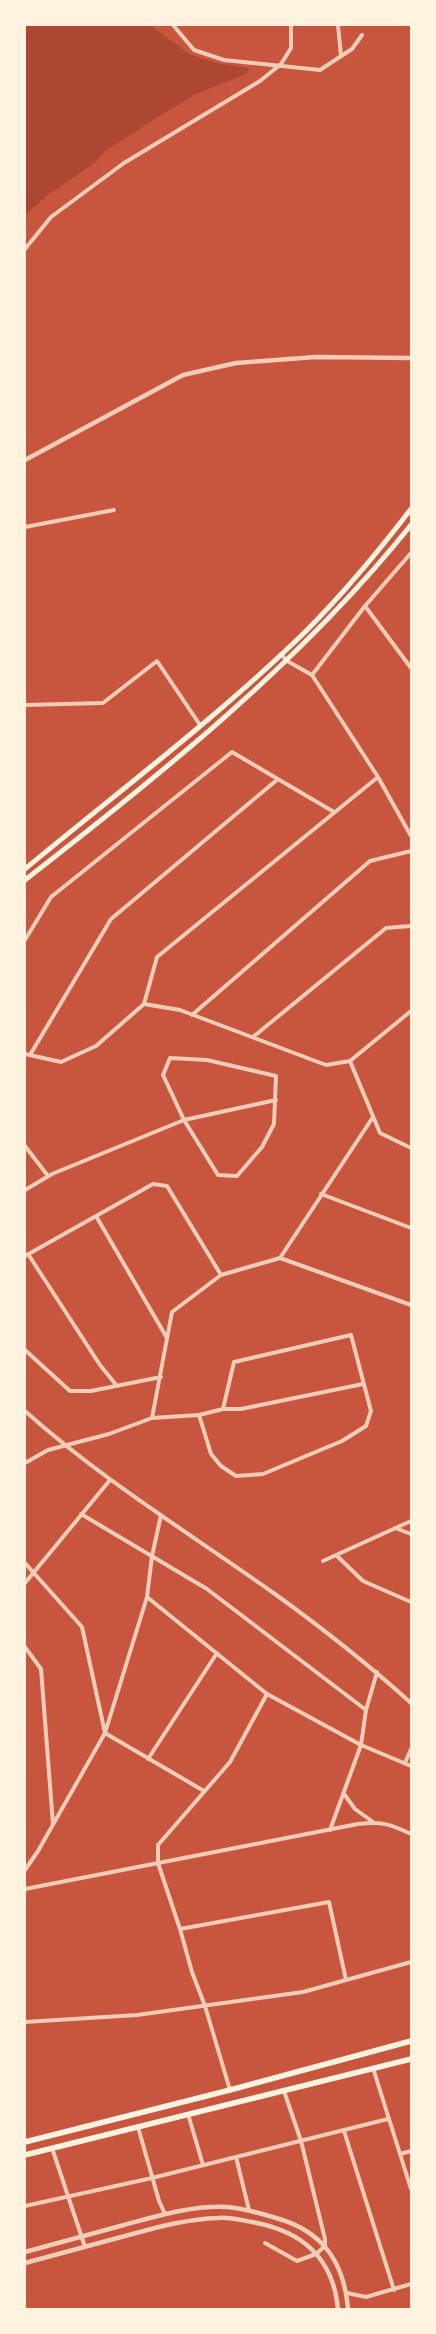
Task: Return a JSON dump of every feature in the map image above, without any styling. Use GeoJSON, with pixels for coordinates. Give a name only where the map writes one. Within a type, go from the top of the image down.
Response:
{"type":"FeatureCollection","features":[{"type":"Feature","properties":{"kind":"main road"},"geometry":{"type":"LineString","coordinates":[[25,869],[200,725],[281,654],[336,598],[411,509]]}},
{"type":"Feature","properties":{"kind":"main road"},"geometry":{"type":"LineString","coordinates":[[25,880],[208,733],[287,661],[348,600],[411,524]]}},
{"type":"Feature","properties":{"kind":"main road"},"geometry":{"type":"LineString","coordinates":[[25,2142],[230,2090],[411,2041]]}},
{"type":"Feature","properties":{"kind":"main road"},"geometry":{"type":"LineString","coordinates":[[25,2155],[411,2058]]}},
{"type":"Feature","properties":{"kind":"street"},"geometry":{"type":"LineString","coordinates":[[172,25],[194,50],[224,60],[256,64],[281,64],[320,70],[352,49],[362,35]]}},
{"type":"Feature","properties":{"kind":"street"},"geometry":{"type":"LineString","coordinates":[[25,249],[51,217],[124,163],[260,82],[281,64],[291,48],[291,25]]}},
{"type":"Feature","properties":{"kind":"street"},"geometry":{"type":"LineString","coordinates":[[338,25],[341,56]]}},
{"type":"Feature","properties":{"kind":"street"},"geometry":{"type":"LineString","coordinates":[[25,460],[183,375],[236,363],[316,357],[411,358]]}},
{"type":"Feature","properties":{"kind":"street"},"geometry":{"type":"LineString","coordinates":[[25,527],[114,510]]}},
{"type":"Feature","properties":{"kind":"street"},"geometry":{"type":"LineString","coordinates":[[312,675],[365,606],[411,553]]}},
{"type":"Feature","properties":{"kind":"street"},"geometry":{"type":"LineString","coordinates":[[365,606],[411,668]]}},
{"type":"Feature","properties":{"kind":"street"},"geometry":{"type":"LineString","coordinates":[[281,654],[287,661],[312,675],[378,777],[411,836]]}},
{"type":"Feature","properties":{"kind":"street"},"geometry":{"type":"LineString","coordinates":[[25,705],[103,703],[157,661],[200,725]]}},
{"type":"Feature","properties":{"kind":"street"},"geometry":{"type":"LineString","coordinates":[[25,940],[51,897],[232,752],[334,812]]}},
{"type":"Feature","properties":{"kind":"street"},"geometry":{"type":"LineString","coordinates":[[25,1054],[61,1062],[96,1046],[144,1004],[157,957],[378,777]]}},
{"type":"Feature","properties":{"kind":"street"},"geometry":{"type":"LineString","coordinates":[[30,1055],[111,920],[278,779]]}},
{"type":"Feature","properties":{"kind":"street"},"geometry":{"type":"LineString","coordinates":[[192,1015],[370,861],[411,851]]}},
{"type":"Feature","properties":{"kind":"street"},"geometry":{"type":"LineString","coordinates":[[253,1037],[386,928],[411,926]]}},
{"type":"Feature","properties":{"kind":"street"},"geometry":{"type":"LineString","coordinates":[[144,1004],[192,1015],[326,1065],[350,1061],[411,1011]]}},
{"type":"Feature","properties":{"kind":"street"},"geometry":{"type":"LineString","coordinates":[[170,1058],[207,1060],[276,1076],[276,1100],[274,1124],[262,1147],[237,1176],[218,1175],[184,1120],[164,1075],[170,1058]]}},
{"type":"Feature","properties":{"kind":"street"},"geometry":{"type":"LineString","coordinates":[[350,1061],[380,1133],[411,1148]]}},
{"type":"Feature","properties":{"kind":"street"},"geometry":{"type":"LineString","coordinates":[[25,1190],[48,1176],[184,1120],[276,1100]]}},
{"type":"Feature","properties":{"kind":"street"},"geometry":{"type":"LineString","coordinates":[[280,1258],[373,1117]]}},
{"type":"Feature","properties":{"kind":"street"},"geometry":{"type":"LineString","coordinates":[[25,1146],[48,1176]]}},
{"type":"Feature","properties":{"kind":"street"},"geometry":{"type":"LineString","coordinates":[[117,1386],[100,1365],[26,1255],[153,1184],[167,1186],[220,1275]]}},
{"type":"Feature","properties":{"kind":"street"},"geometry":{"type":"LineString","coordinates":[[321,1194],[411,1228]]}},
{"type":"Feature","properties":{"kind":"street"},"geometry":{"type":"LineString","coordinates":[[96,1216],[167,1338]]}},
{"type":"Feature","properties":{"kind":"street"},"geometry":{"type":"LineString","coordinates":[[152,1418],[172,1312],[220,1275],[280,1258],[411,1305]]}},
{"type":"Feature","properties":{"kind":"street"},"geometry":{"type":"LineString","coordinates":[[199,1415],[211,1454],[221,1466],[236,1476],[263,1474],[342,1441],[366,1426],[370,1419],[371,1411],[351,1335],[234,1362],[223,1409]]}},
{"type":"Feature","properties":{"kind":"street"},"geometry":{"type":"LineString","coordinates":[[25,1350],[70,1392],[91,1391],[161,1377]]}},
{"type":"Feature","properties":{"kind":"street"},"geometry":{"type":"LineString","coordinates":[[25,1463],[48,1450],[85,1441],[152,1418],[199,1415],[223,1409],[241,1409],[363,1384]]}},
{"type":"Feature","properties":{"kind":"street"},"geometry":{"type":"LineString","coordinates":[[25,1411],[63,1445],[110,1480],[277,1595],[377,1672],[411,1703]]}},
{"type":"Feature","properties":{"kind":"street"},"geometry":{"type":"LineString","coordinates":[[25,1583],[110,1480]]}},
{"type":"Feature","properties":{"kind":"street"},"geometry":{"type":"LineString","coordinates":[[81,1514],[206,1589],[366,1710]]}},
{"type":"Feature","properties":{"kind":"street"},"geometry":{"type":"LineString","coordinates":[[25,1870],[105,1733],[147,1597],[152,1556],[161,1515]]}},
{"type":"Feature","properties":{"kind":"street"},"geometry":{"type":"LineString","coordinates":[[323,1561],[411,1521]]}},
{"type":"Feature","properties":{"kind":"street"},"geometry":{"type":"LineString","coordinates":[[395,1528],[411,1534]]}},
{"type":"Feature","properties":{"kind":"street"},"geometry":{"type":"LineString","coordinates":[[336,1555],[363,1581],[411,1602]]}},
{"type":"Feature","properties":{"kind":"street"},"geometry":{"type":"LineString","coordinates":[[25,1564],[82,1627],[105,1733],[204,1791]]}},
{"type":"Feature","properties":{"kind":"street"},"geometry":{"type":"LineString","coordinates":[[147,1597],[267,1694],[361,1745],[411,1766]]}},
{"type":"Feature","properties":{"kind":"street"},"geometry":{"type":"LineString","coordinates":[[25,1647],[41,1669],[53,1824]]}},
{"type":"Feature","properties":{"kind":"street"},"geometry":{"type":"LineString","coordinates":[[148,1759],[217,1653]]}},
{"type":"Feature","properties":{"kind":"street"},"geometry":{"type":"LineString","coordinates":[[330,1830],[361,1745],[366,1710],[377,1672]]}},
{"type":"Feature","properties":{"kind":"street"},"geometry":{"type":"LineString","coordinates":[[230,2090],[205,2006],[192,1972],[158,1863],[158,1845],[230,1762],[267,1694]]}},
{"type":"Feature","properties":{"kind":"street"},"geometry":{"type":"LineString","coordinates":[[406,1763],[411,1749]]}},
{"type":"Feature","properties":{"kind":"street"},"geometry":{"type":"LineString","coordinates":[[344,1794],[354,1809],[373,1822]]}},
{"type":"Feature","properties":{"kind":"street"},"geometry":{"type":"LineString","coordinates":[[25,1889],[373,1822],[388,1824],[411,1834]]}},
{"type":"Feature","properties":{"kind":"street"},"geometry":{"type":"LineString","coordinates":[[180,1930],[329,1902],[346,1980]]}},
{"type":"Feature","properties":{"kind":"street"},"geometry":{"type":"LineString","coordinates":[[25,2022],[137,2015],[303,1992],[411,1962]]}},
{"type":"Feature","properties":{"kind":"street"},"geometry":{"type":"LineString","coordinates":[[373,2068],[411,2189]]}},
{"type":"Feature","properties":{"kind":"street"},"geometry":{"type":"LineString","coordinates":[[265,2244],[297,2261],[316,2254],[325,2246],[325,2239],[301,2141],[284,2091]]}},
{"type":"Feature","properties":{"kind":"street"},"geometry":{"type":"LineString","coordinates":[[188,2114],[203,2165]]}},
{"type":"Feature","properties":{"kind":"street"},"geometry":{"type":"LineString","coordinates":[[25,2206],[152,2178],[388,2119]]}},
{"type":"Feature","properties":{"kind":"street"},"geometry":{"type":"LineString","coordinates":[[138,2127],[152,2178],[165,2214]]}},
{"type":"Feature","properties":{"kind":"street"},"geometry":{"type":"LineString","coordinates":[[344,2131],[394,2290]]}},
{"type":"Feature","properties":{"kind":"street"},"geometry":{"type":"LineString","coordinates":[[52,2148],[85,2247]]}},
{"type":"Feature","properties":{"kind":"street"},"geometry":{"type":"LineString","coordinates":[[400,2154],[411,2151]]}},
{"type":"Feature","properties":{"kind":"street"},"geometry":{"type":"LineString","coordinates":[[236,2157],[249,2210]]}},
{"type":"Feature","properties":{"kind":"street"},"geometry":{"type":"LineString","coordinates":[[25,2252],[165,2214],[227,2207],[249,2210],[294,2223],[318,2238],[337,2264],[347,2293],[348,2309]]}},
{"type":"Feature","properties":{"kind":"street"},"geometry":{"type":"LineString","coordinates":[[182,2212],[182,2222]]}},
{"type":"Feature","properties":{"kind":"street"},"geometry":{"type":"LineString","coordinates":[[25,2263],[182,2222],[219,2218],[260,2224],[289,2233],[310,2246],[327,2270],[337,2296],[338,2309]]}},
{"type":"Feature","properties":{"kind":"street"},"geometry":{"type":"LineString","coordinates":[[347,2293],[366,2296],[411,2284]]}},
{"type":"Feature","properties":{"kind":"shaded area"},"geometry":{"type":"Polygon","coordinates":[[[25,25],[150,25],[189,54],[216,63],[248,68],[249,70],[246,74],[196,94],[105,151],[96,162],[49,194],[25,215],[25,25]]]}}]}
